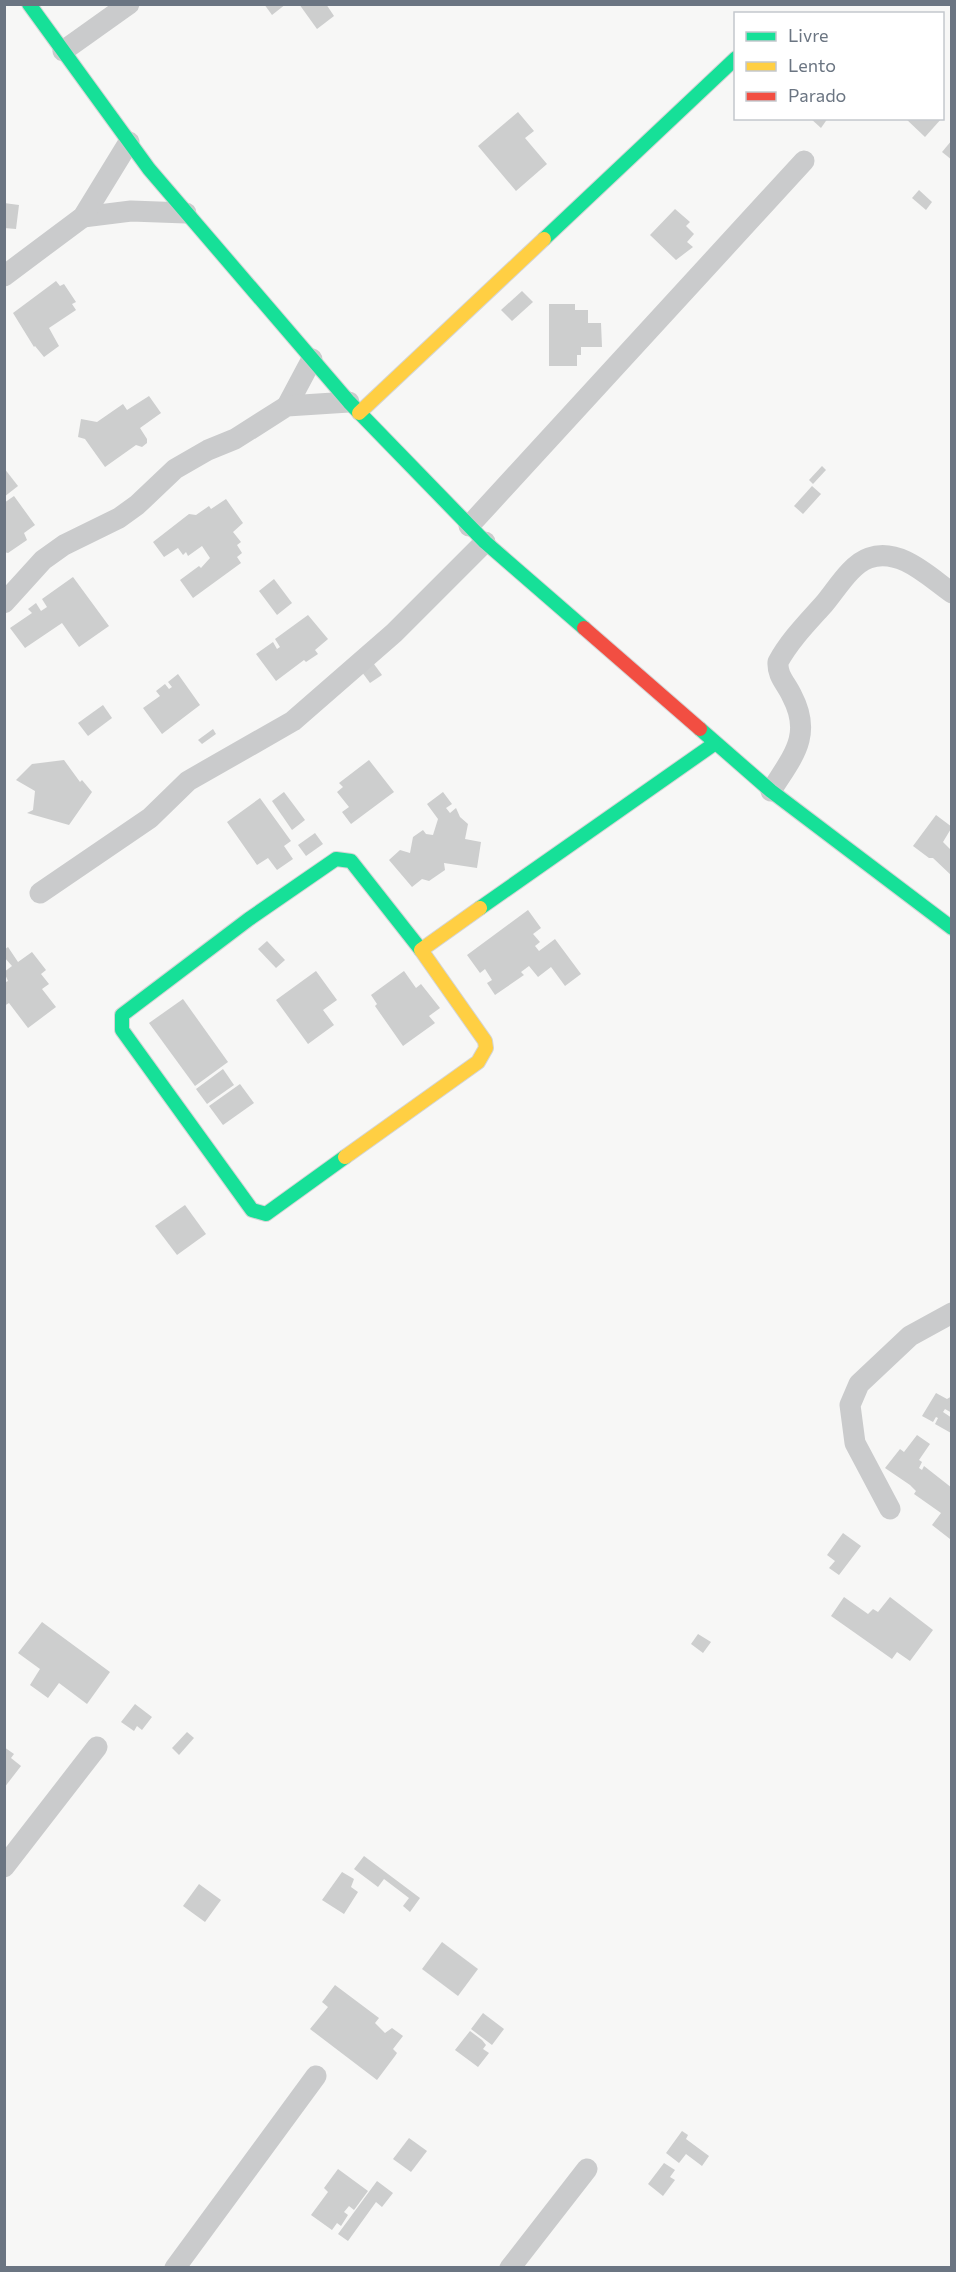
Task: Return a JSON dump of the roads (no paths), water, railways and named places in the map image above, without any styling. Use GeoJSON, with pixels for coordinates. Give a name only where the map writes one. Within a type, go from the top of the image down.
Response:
{"type":"FeatureCollection","features":[{"type":"Feature","properties":{"kind":"street"},"geometry":{"type":"LineString","coordinates":[[29,4],[129,142],[186,213],[354,408],[469,526],[714,744],[771,791],[951,928]]}},
{"type":"Feature","properties":{"kind":"street"},"geometry":{"type":"LineString","coordinates":[[63,51],[129,4]]}},
{"type":"Feature","properties":{"kind":"street"},"geometry":{"type":"LineString","coordinates":[[287,405],[354,408],[734,59]]}},
{"type":"Feature","properties":{"kind":"street"},"geometry":{"type":"LineString","coordinates":[[4,276],[84,216],[129,142]]}},
{"type":"Feature","properties":{"kind":"street"},"geometry":{"type":"LineString","coordinates":[[469,526],[804,161]]}},
{"type":"Feature","properties":{"kind":"street"},"geometry":{"type":"LineString","coordinates":[[84,216],[131,211],[186,213]]}},
{"type":"Feature","properties":{"kind":"street"},"geometry":{"type":"LineString","coordinates":[[4,603],[43,560],[119,518],[137,505],[175,469],[234,439],[287,405],[312,358]]}},
{"type":"Feature","properties":{"kind":"street"},"geometry":{"type":"LineString","coordinates":[[40,893],[150,818],[188,781],[292,721],[394,633],[485,542]]}},
{"type":"Feature","properties":{"kind":"street"},"geometry":{"type":"LineString","coordinates":[[771,791],[795,753],[802,734],[802,718],[792,695],[780,677],[778,662],[851,572],[869,558],[891,557],[909,562],[951,592]]}},
{"type":"Feature","properties":{"kind":"street"},"geometry":{"type":"LineString","coordinates":[[421,950],[714,744]]}},
{"type":"Feature","properties":{"kind":"street"},"geometry":{"type":"LineString","coordinates":[[336,859],[351,861],[421,950],[485,1041],[483,1056],[478,1062],[266,1214],[252,1210],[122,1030],[122,1015],[336,859]]}},
{"type":"Feature","properties":{"kind":"street"},"geometry":{"type":"LineString","coordinates":[[890,1509],[855,1443],[850,1405],[859,1384],[910,1336],[951,1313]]}},
{"type":"Feature","properties":{"kind":"street"},"geometry":{"type":"LineString","coordinates":[[4,1867],[97,1747]]}},
{"type":"Feature","properties":{"kind":"street"},"geometry":{"type":"LineString","coordinates":[[175,2268],[316,2076]]}},
{"type":"Feature","properties":{"kind":"street"},"geometry":{"type":"LineString","coordinates":[[510,2268],[587,2169]]}}]}
